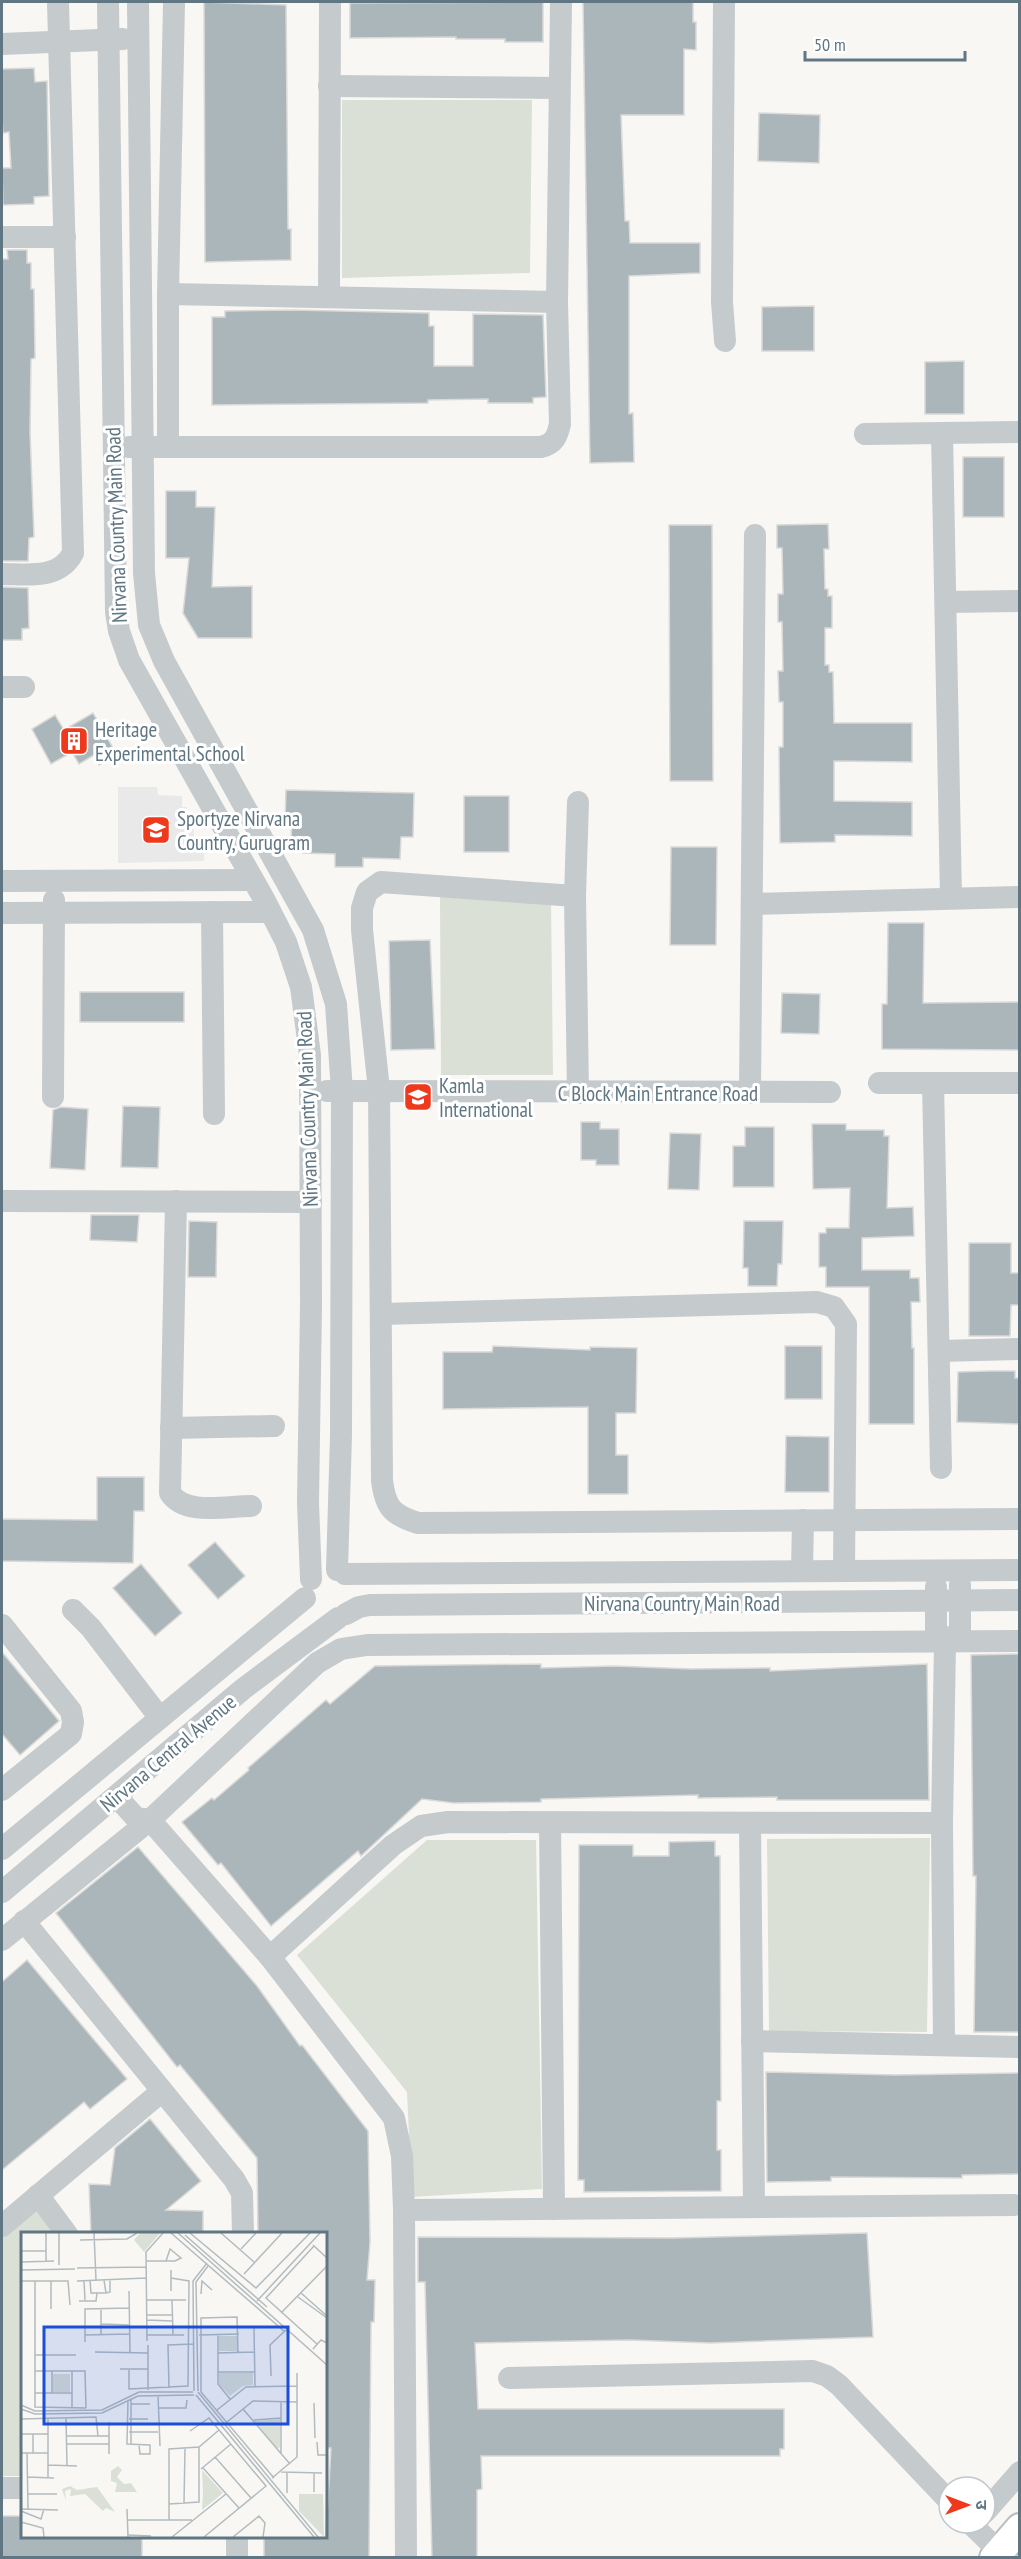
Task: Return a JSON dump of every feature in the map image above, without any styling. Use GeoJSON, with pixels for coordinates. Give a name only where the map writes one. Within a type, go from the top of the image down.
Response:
{"type":"FeatureCollection","features":[{"type":"Feature","properties":{"kind":"main road"},"geometry":{"type":"LineString","coordinates":[[999,2556],[1020,2528]]}},
{"type":"Feature","properties":{"kind":"street"},"geometry":{"type":"LineString","coordinates":[[2,574],[46,573],[59,570],[67,565],[73,553],[58,2]]}},
{"type":"Feature","properties":{"kind":"street","name":"Nirvana Country Main Road"},"geometry":{"type":"LineString","coordinates":[[108,2],[116,612],[124,648],[286,942],[301,987],[309,1037],[311,1202],[308,1588]]}},
{"type":"Feature","properties":{"kind":"street","name":"Nirvana Country Main Road"},"geometry":{"type":"LineString","coordinates":[[138,2],[142,447],[146,609],[152,635],[313,930],[336,1004],[342,1091],[341,1572],[1020,1570]]}},
{"type":"Feature","properties":{"kind":"street"},"geometry":{"type":"LineString","coordinates":[[168,446],[168,294],[174,2]]}},
{"type":"Feature","properties":{"kind":"street"},"geometry":{"type":"LineString","coordinates":[[329,297],[330,2]]}},
{"type":"Feature","properties":{"kind":"street"},"geometry":{"type":"LineString","coordinates":[[113,447],[541,447],[550,445],[558,436],[560,424],[556,302],[561,2]]}},
{"type":"Feature","properties":{"kind":"street"},"geometry":{"type":"LineString","coordinates":[[724,2],[722,302],[725,341]]}},
{"type":"Feature","properties":{"kind":"street"},"geometry":{"type":"LineString","coordinates":[[2,44],[137,39]]}},
{"type":"Feature","properties":{"kind":"street"},"geometry":{"type":"LineString","coordinates":[[329,86],[559,88]]}},
{"type":"Feature","properties":{"kind":"street"},"geometry":{"type":"LineString","coordinates":[[2,237],[65,237]]}},
{"type":"Feature","properties":{"kind":"street"},"geometry":{"type":"LineString","coordinates":[[168,294],[556,302]]}},
{"type":"Feature","properties":{"kind":"street"},"geometry":{"type":"LineString","coordinates":[[865,434],[1020,432]]}},
{"type":"Feature","properties":{"kind":"street"},"geometry":{"type":"LineString","coordinates":[[942,433],[951,898]]}},
{"type":"Feature","properties":{"kind":"street"},"geometry":{"type":"LineString","coordinates":[[750,1093],[755,535]]}},
{"type":"Feature","properties":{"kind":"street"},"geometry":{"type":"LineString","coordinates":[[947,602],[1020,601]]}},
{"type":"Feature","properties":{"kind":"street"},"geometry":{"type":"LineString","coordinates":[[2,687],[24,687]]}},
{"type":"Feature","properties":{"kind":"street"},"geometry":{"type":"LineString","coordinates":[[578,802],[575,897],[578,1093]]}},
{"type":"Feature","properties":{"kind":"street"},"geometry":{"type":"LineString","coordinates":[[2,880],[253,880]]}},
{"type":"Feature","properties":{"kind":"street"},"geometry":{"type":"LineString","coordinates":[[53,1097],[55,881]]}},
{"type":"Feature","properties":{"kind":"street"},"geometry":{"type":"LineString","coordinates":[[575,897],[381,882],[367,892],[362,908],[362,930],[379,1090],[384,1499],[398,1517],[418,1523],[1020,1519]]}},
{"type":"Feature","properties":{"kind":"street"},"geometry":{"type":"LineString","coordinates":[[753,904],[1020,897]]}},
{"type":"Feature","properties":{"kind":"street"},"geometry":{"type":"LineString","coordinates":[[212,912],[214,1114]]}},
{"type":"Feature","properties":{"kind":"street"},"geometry":{"type":"LineString","coordinates":[[2,913],[270,912]]}},
{"type":"Feature","properties":{"kind":"street"},"geometry":{"type":"LineString","coordinates":[[879,1083],[1020,1083]]}},
{"type":"Feature","properties":{"kind":"street"},"geometry":{"type":"LineString","coordinates":[[933,1083],[941,1468]]}},
{"type":"Feature","properties":{"kind":"street","name":"C Block Main Entrance Road"},"geometry":{"type":"LineString","coordinates":[[310,1092],[379,1090],[578,1093],[830,1092]]}},
{"type":"Feature","properties":{"kind":"street"},"geometry":{"type":"LineString","coordinates":[[342,1116],[378,1115]]}},
{"type":"Feature","properties":{"kind":"street"},"geometry":{"type":"LineString","coordinates":[[2,1201],[311,1202]]}},
{"type":"Feature","properties":{"kind":"street"},"geometry":{"type":"LineString","coordinates":[[176,1201],[170,1493],[176,1502],[187,1507],[251,1506]]}},
{"type":"Feature","properties":{"kind":"street"},"geometry":{"type":"LineString","coordinates":[[382,1314],[817,1302],[834,1306],[846,1324],[844,1571]]}},
{"type":"Feature","properties":{"kind":"street"},"geometry":{"type":"LineString","coordinates":[[939,1351],[1020,1349]]}},
{"type":"Feature","properties":{"kind":"street"},"geometry":{"type":"LineString","coordinates":[[171,1428],[274,1426]]}},
{"type":"Feature","properties":{"kind":"street"},"geometry":{"type":"LineString","coordinates":[[802,1571],[803,1520]]}},
{"type":"Feature","properties":{"kind":"street"},"geometry":{"type":"LineString","coordinates":[[934,1570],[936,1631],[945,1642],[942,1822],[944,2044]]}},
{"type":"Feature","properties":{"kind":"street"},"geometry":{"type":"LineString","coordinates":[[945,1642],[960,1632],[960,1570]]}},
{"type":"Feature","properties":{"kind":"street"},"geometry":{"type":"LineString","coordinates":[[320,1571],[341,1572],[355,1589],[355,1598],[342,1616],[320,1617],[313,1612],[308,1588],[320,1571]]}},
{"type":"Feature","properties":{"kind":"street","name":"Nirvana Central Avenue"},"geometry":{"type":"LineString","coordinates":[[2,1849],[159,1718],[308,1588]]}},
{"type":"Feature","properties":{"kind":"street","name":"Nirvana Country Main Road"},"geometry":{"type":"LineString","coordinates":[[342,1616],[358,1607],[370,1605],[1020,1600]]}},
{"type":"Feature","properties":{"kind":"street"},"geometry":{"type":"LineString","coordinates":[[73,1610],[91,1628],[159,1718]]}},
{"type":"Feature","properties":{"kind":"street","name":"Nirvana Central Avenue"},"geometry":{"type":"LineString","coordinates":[[2,1892],[243,1689],[342,1616]]}},
{"type":"Feature","properties":{"kind":"street"},"geometry":{"type":"LineString","coordinates":[[2,1624],[71,1711],[74,1722],[71,1734],[2,1790]]}},
{"type":"Feature","properties":{"kind":"street"},"geometry":{"type":"LineString","coordinates":[[2,1940],[150,1820],[317,1663],[341,1649],[379,1645],[1020,1641]]}},
{"type":"Feature","properties":{"kind":"street"},"geometry":{"type":"LineString","coordinates":[[138,1779],[155,1803],[150,1820]]}},
{"type":"Feature","properties":{"kind":"street"},"geometry":{"type":"LineString","coordinates":[[117,1797],[136,1818],[150,1820],[270,1957],[394,2118],[402,2156],[404,2210],[406,2558]]}},
{"type":"Feature","properties":{"kind":"street"},"geometry":{"type":"LineString","coordinates":[[270,1957],[393,1845],[421,1826],[448,1822],[750,1824],[942,1822]]}},
{"type":"Feature","properties":{"kind":"street"},"geometry":{"type":"LineString","coordinates":[[550,1823],[554,2209]]}},
{"type":"Feature","properties":{"kind":"street"},"geometry":{"type":"LineString","coordinates":[[750,1824],[754,2208]]}},
{"type":"Feature","properties":{"kind":"street"},"geometry":{"type":"LineString","coordinates":[[24,1921],[234,2179],[242,2193],[243,2232]]}},
{"type":"Feature","properties":{"kind":"street"},"geometry":{"type":"LineString","coordinates":[[752,2041],[1020,2047]]}},
{"type":"Feature","properties":{"kind":"street"},"geometry":{"type":"LineString","coordinates":[[2,2226],[162,2091]]}},
{"type":"Feature","properties":{"kind":"street"},"geometry":{"type":"LineString","coordinates":[[38,2195],[66,2232]]}},
{"type":"Feature","properties":{"kind":"street"},"geometry":{"type":"LineString","coordinates":[[404,2210],[1014,2205]]}},
{"type":"Feature","properties":{"kind":"street"},"geometry":{"type":"LineString","coordinates":[[509,2378],[813,2371],[827,2376],[839,2385],[937,2488]]}},
{"type":"Feature","properties":{"kind":"street"},"geometry":{"type":"LineString","coordinates":[[997,2498],[1020,2472]]}},
{"type":"Feature","properties":{"kind":"street"},"geometry":{"type":"LineString","coordinates":[[2,2488],[21,2488]]}},
{"type":"Feature","properties":{"kind":"street"},"geometry":{"type":"LineString","coordinates":[[985,2535],[999,2556]]}},
{"type":"Feature","properties":{"kind":"street"},"geometry":{"type":"LineString","coordinates":[[237,2538],[237,2558]]}},
{"type":"Feature","properties":{"kind":"shaded area"},"geometry":{"type":"Polygon","coordinates":[[[342,100],[532,100],[530,273],[342,278],[342,100]]]}},
{"type":"Feature","properties":{"kind":"shaded area","name":"Sportyze Nirvana Country, Gurugram"},"geometry":{"type":"Polygon","coordinates":[[[118,787],[157,787],[158,795],[182,796],[182,807],[187,807],[187,813],[193,820],[194,839],[205,840],[204,861],[118,863],[118,787]]]}},
{"type":"Feature","properties":{"kind":"shaded area"},"geometry":{"type":"Polygon","coordinates":[[[440,896],[551,898],[553,1075],[441,1075],[440,896]]]}},
{"type":"Feature","properties":{"kind":"shaded area"},"geometry":{"type":"Polygon","coordinates":[[[930,1838],[927,2032],[769,2031],[767,1839],[930,1838]]]}},
{"type":"Feature","properties":{"kind":"shaded area"},"geometry":{"type":"Polygon","coordinates":[[[427,1840],[536,1840],[542,2189],[412,2197],[407,2092],[297,1955],[427,1840]]]}},
{"type":"Feature","properties":{"kind":"shaded area"},"geometry":{"type":"Polygon","coordinates":[[[34,2208],[56,2232],[21,2232],[21,2476],[2,2476],[2,2235],[34,2208]]]}},
{"type":"Feature","properties":{"kind":"building"},"geometry":{"type":"Polygon","coordinates":[[[204,2],[286,5],[288,229],[291,229],[291,260],[205,262],[204,2]]]}},
{"type":"Feature","properties":{"kind":"building"},"geometry":{"type":"Polygon","coordinates":[[[543,2],[543,42],[505,42],[505,39],[456,39],[456,37],[350,38],[350,3],[543,2]]]}},
{"type":"Feature","properties":{"kind":"building"},"geometry":{"type":"Polygon","coordinates":[[[583,2],[693,2],[693,22],[696,22],[696,50],[684,49],[684,115],[621,115],[625,221],[629,221],[630,243],[700,243],[700,273],[629,276],[629,414],[633,413],[634,462],[590,463],[583,2]]]}},
{"type":"Feature","properties":{"kind":"building"},"geometry":{"type":"Polygon","coordinates":[[[34,68],[35,82],[47,81],[49,196],[34,197],[34,204],[3,205],[2,168],[11,168],[9,132],[3,133],[2,69],[34,68]]]}},
{"type":"Feature","properties":{"kind":"building"},"geometry":{"type":"Polygon","coordinates":[[[759,113],[820,115],[819,163],[758,161],[759,113]]]}},
{"type":"Feature","properties":{"kind":"building"},"geometry":{"type":"Polygon","coordinates":[[[7,250],[27,250],[27,263],[31,263],[31,289],[34,289],[35,358],[31,359],[30,432],[34,537],[29,538],[28,561],[2,561],[2,259],[8,259],[7,250]]]}},
{"type":"Feature","properties":{"kind":"building"},"geometry":{"type":"Polygon","coordinates":[[[814,306],[814,351],[762,351],[762,307],[814,306]]]}},
{"type":"Feature","properties":{"kind":"building"},"geometry":{"type":"Polygon","coordinates":[[[225,311],[429,313],[429,326],[434,326],[434,366],[473,366],[473,314],[543,315],[546,397],[533,398],[533,403],[488,403],[488,399],[428,400],[428,403],[212,405],[212,317],[225,317],[225,311]]]}},
{"type":"Feature","properties":{"kind":"building"},"geometry":{"type":"Polygon","coordinates":[[[964,361],[964,414],[925,414],[925,362],[964,361]]]}},
{"type":"Feature","properties":{"kind":"building"},"geometry":{"type":"Polygon","coordinates":[[[963,457],[1004,457],[1004,517],[963,517],[963,457]]]}},
{"type":"Feature","properties":{"kind":"building"},"geometry":{"type":"Polygon","coordinates":[[[166,491],[196,491],[196,507],[215,507],[212,587],[252,586],[252,638],[198,638],[183,613],[189,558],[166,558],[166,491]]]}},
{"type":"Feature","properties":{"kind":"building"},"geometry":{"type":"Polygon","coordinates":[[[828,524],[829,549],[824,549],[825,589],[828,589],[828,596],[832,596],[832,628],[825,628],[825,665],[829,665],[829,672],[833,672],[834,723],[912,723],[912,762],[834,761],[834,801],[912,802],[912,836],[835,835],[835,842],[780,843],[779,747],[783,747],[783,702],[779,702],[778,671],[783,671],[782,622],[778,622],[778,594],[783,594],[782,548],[777,548],[777,525],[828,524]]]}},
{"type":"Feature","properties":{"kind":"building"},"geometry":{"type":"Polygon","coordinates":[[[669,525],[712,525],[713,781],[670,781],[669,525]]]}},
{"type":"Feature","properties":{"kind":"building"},"geometry":{"type":"Polygon","coordinates":[[[2,587],[28,588],[29,628],[22,629],[22,640],[2,640],[2,587]]]}},
{"type":"Feature","properties":{"kind":"building","name":"Heritage Experimental School"},"geometry":{"type":"Polygon","coordinates":[[[93,713],[117,755],[99,765],[94,755],[79,764],[72,752],[51,764],[32,729],[55,715],[64,730],[93,713]]]}},
{"type":"Feature","properties":{"kind":"building"},"geometry":{"type":"Polygon","coordinates":[[[286,790],[414,793],[413,837],[401,837],[400,859],[363,858],[363,867],[335,867],[335,854],[303,853],[304,841],[291,840],[292,821],[285,821],[286,790]]]}},
{"type":"Feature","properties":{"kind":"building"},"geometry":{"type":"Polygon","coordinates":[[[464,796],[509,796],[509,852],[464,852],[464,796]]]}},
{"type":"Feature","properties":{"kind":"building"},"geometry":{"type":"Polygon","coordinates":[[[671,847],[717,847],[716,945],[670,945],[671,847]]]}},
{"type":"Feature","properties":{"kind":"building"},"geometry":{"type":"Polygon","coordinates":[[[888,923],[924,923],[923,1003],[1020,1002],[1020,1050],[882,1049],[882,1004],[887,1004],[888,923]]]}},
{"type":"Feature","properties":{"kind":"building"},"geometry":{"type":"Polygon","coordinates":[[[430,940],[435,1049],[391,1050],[389,941],[430,940]]]}},
{"type":"Feature","properties":{"kind":"building"},"geometry":{"type":"Polygon","coordinates":[[[80,992],[184,992],[184,1022],[80,1022],[80,992]]]}},
{"type":"Feature","properties":{"kind":"building"},"geometry":{"type":"Polygon","coordinates":[[[782,993],[820,994],[819,1034],[781,1033],[782,993]]]}},
{"type":"Feature","properties":{"kind":"building"},"geometry":{"type":"Polygon","coordinates":[[[123,1106],[160,1107],[158,1168],[121,1167],[123,1106]]]}},
{"type":"Feature","properties":{"kind":"building"},"geometry":{"type":"Polygon","coordinates":[[[61,1107],[88,1109],[85,1170],[50,1168],[53,1110],[61,1107]]]}},
{"type":"Feature","properties":{"kind":"building"},"geometry":{"type":"Polygon","coordinates":[[[581,1122],[600,1122],[600,1129],[619,1129],[619,1165],[596,1165],[596,1160],[581,1160],[581,1122]]]}},
{"type":"Feature","properties":{"kind":"building"},"geometry":{"type":"Polygon","coordinates":[[[812,1124],[846,1124],[846,1130],[884,1130],[884,1136],[889,1136],[887,1208],[913,1207],[914,1236],[862,1238],[862,1270],[910,1270],[910,1278],[919,1278],[920,1302],[911,1302],[912,1348],[914,1348],[914,1424],[869,1424],[869,1287],[826,1287],[826,1267],[819,1267],[819,1233],[826,1233],[826,1228],[849,1228],[850,1188],[813,1189],[812,1124]]]}},
{"type":"Feature","properties":{"kind":"building"},"geometry":{"type":"Polygon","coordinates":[[[745,1127],[774,1127],[774,1187],[733,1187],[733,1146],[745,1146],[745,1127]]]}},
{"type":"Feature","properties":{"kind":"building"},"geometry":{"type":"Polygon","coordinates":[[[670,1133],[701,1134],[699,1190],[668,1189],[670,1133]]]}},
{"type":"Feature","properties":{"kind":"building"},"geometry":{"type":"Polygon","coordinates":[[[91,1215],[139,1215],[137,1242],[90,1240],[91,1215]]]}},
{"type":"Feature","properties":{"kind":"building"},"geometry":{"type":"Polygon","coordinates":[[[189,1221],[217,1222],[216,1277],[188,1277],[189,1221]]]}},
{"type":"Feature","properties":{"kind":"building"},"geometry":{"type":"Polygon","coordinates":[[[744,1221],[783,1221],[782,1264],[778,1264],[777,1286],[748,1286],[748,1268],[743,1268],[744,1221]]]}},
{"type":"Feature","properties":{"kind":"building"},"geometry":{"type":"Polygon","coordinates":[[[969,1243],[1011,1243],[1011,1273],[1020,1273],[1020,1305],[1011,1305],[1010,1336],[969,1336],[969,1243]]]}},
{"type":"Feature","properties":{"kind":"building"},"geometry":{"type":"Polygon","coordinates":[[[493,1346],[590,1350],[590,1347],[637,1348],[636,1413],[616,1413],[616,1455],[628,1455],[628,1494],[588,1494],[588,1407],[443,1409],[443,1352],[492,1352],[493,1346]]]}},
{"type":"Feature","properties":{"kind":"building"},"geometry":{"type":"Polygon","coordinates":[[[785,1346],[822,1346],[822,1399],[785,1399],[785,1346]]]}},
{"type":"Feature","properties":{"kind":"building"},"geometry":{"type":"Polygon","coordinates":[[[1015,1371],[1015,1378],[1020,1378],[1020,1424],[957,1422],[958,1372],[1015,1371]]]}},
{"type":"Feature","properties":{"kind":"building"},"geometry":{"type":"Polygon","coordinates":[[[786,1436],[829,1437],[829,1492],[785,1492],[786,1436]]]}},
{"type":"Feature","properties":{"kind":"building"},"geometry":{"type":"Polygon","coordinates":[[[97,1477],[144,1477],[144,1511],[134,1511],[133,1563],[2,1561],[2,1519],[97,1520],[97,1477]]]}},
{"type":"Feature","properties":{"kind":"building"},"geometry":{"type":"Polygon","coordinates":[[[215,1542],[245,1576],[218,1599],[188,1565],[215,1542]]]}},
{"type":"Feature","properties":{"kind":"building"},"geometry":{"type":"Polygon","coordinates":[[[141,1564],[182,1613],[155,1636],[113,1588],[141,1564]]]}},
{"type":"Feature","properties":{"kind":"building"},"geometry":{"type":"Polygon","coordinates":[[[2,1652],[59,1721],[20,1755],[2,1734],[2,1652]]]}},
{"type":"Feature","properties":{"kind":"building"},"geometry":{"type":"Polygon","coordinates":[[[1020,1654],[1020,2032],[974,2032],[976,1876],[973,1876],[971,1655],[1020,1654]]]}},
{"type":"Feature","properties":{"kind":"building"},"geometry":{"type":"Polygon","coordinates":[[[541,1664],[541,1668],[615,1666],[692,1669],[770,1668],[770,1671],[927,1664],[929,1800],[777,1800],[777,1797],[698,1798],[698,1795],[541,1799],[541,1802],[454,1803],[422,1799],[361,1856],[358,1851],[271,1926],[221,1863],[218,1865],[182,1822],[212,1798],[214,1800],[326,1700],[330,1704],[375,1666],[541,1664]]]}},
{"type":"Feature","properties":{"kind":"building"},"geometry":{"type":"Polygon","coordinates":[[[715,1841],[715,1856],[720,1856],[721,2101],[717,2101],[717,2150],[721,2150],[721,2191],[584,2192],[584,2180],[578,2180],[579,1845],[633,1845],[633,1856],[669,1856],[669,1842],[715,1841]]]}},
{"type":"Feature","properties":{"kind":"building"},"geometry":{"type":"Polygon","coordinates":[[[138,1847],[257,1986],[300,2046],[302,2045],[368,2131],[370,2242],[367,2280],[375,2280],[374,2322],[371,2322],[369,2558],[264,2558],[264,2538],[327,2538],[331,2448],[327,2448],[327,2232],[258,2232],[257,2158],[180,2065],[177,2067],[56,1913],[138,1847]]]}},
{"type":"Feature","properties":{"kind":"building"},"geometry":{"type":"Polygon","coordinates":[[[27,1960],[127,2079],[90,2109],[84,2102],[2,2170],[2,1982],[27,1960]]]}},
{"type":"Feature","properties":{"kind":"building"},"geometry":{"type":"Polygon","coordinates":[[[766,2072],[896,2075],[1020,2073],[1020,2174],[962,2175],[962,2178],[831,2177],[831,2181],[767,2182],[766,2072]]]}},
{"type":"Feature","properties":{"kind":"building"},"geometry":{"type":"Polygon","coordinates":[[[150,2119],[201,2181],[166,2210],[203,2211],[203,2232],[91,2232],[89,2184],[110,2185],[115,2148],[150,2119]]]}},
{"type":"Feature","properties":{"kind":"building"},"geometry":{"type":"Polygon","coordinates":[[[867,2233],[873,2337],[711,2343],[630,2340],[475,2343],[478,2409],[784,2409],[784,2449],[780,2449],[780,2456],[481,2456],[482,2489],[477,2490],[477,2557],[432,2557],[425,2282],[418,2282],[418,2237],[673,2238],[867,2233]]]}},
{"type":"Feature","properties":{"kind":"building"},"geometry":{"type":"Polygon","coordinates":[[[2,2516],[21,2516],[21,2538],[142,2538],[142,2558],[2,2558],[2,2516]]]}},
{"type":"Feature","properties":{"kind":"place","name":"Heritage Experimental School"},"geometry":{"type":"Point","coordinates":[74,741]}},
{"type":"Feature","properties":{"kind":"place","name":"Sportyze Nirvana Country, Gurugram"},"geometry":{"type":"Point","coordinates":[156,830]}},
{"type":"Feature","properties":{"kind":"place","name":"Kamla International"},"geometry":{"type":"Point","coordinates":[418,1097]}}]}
